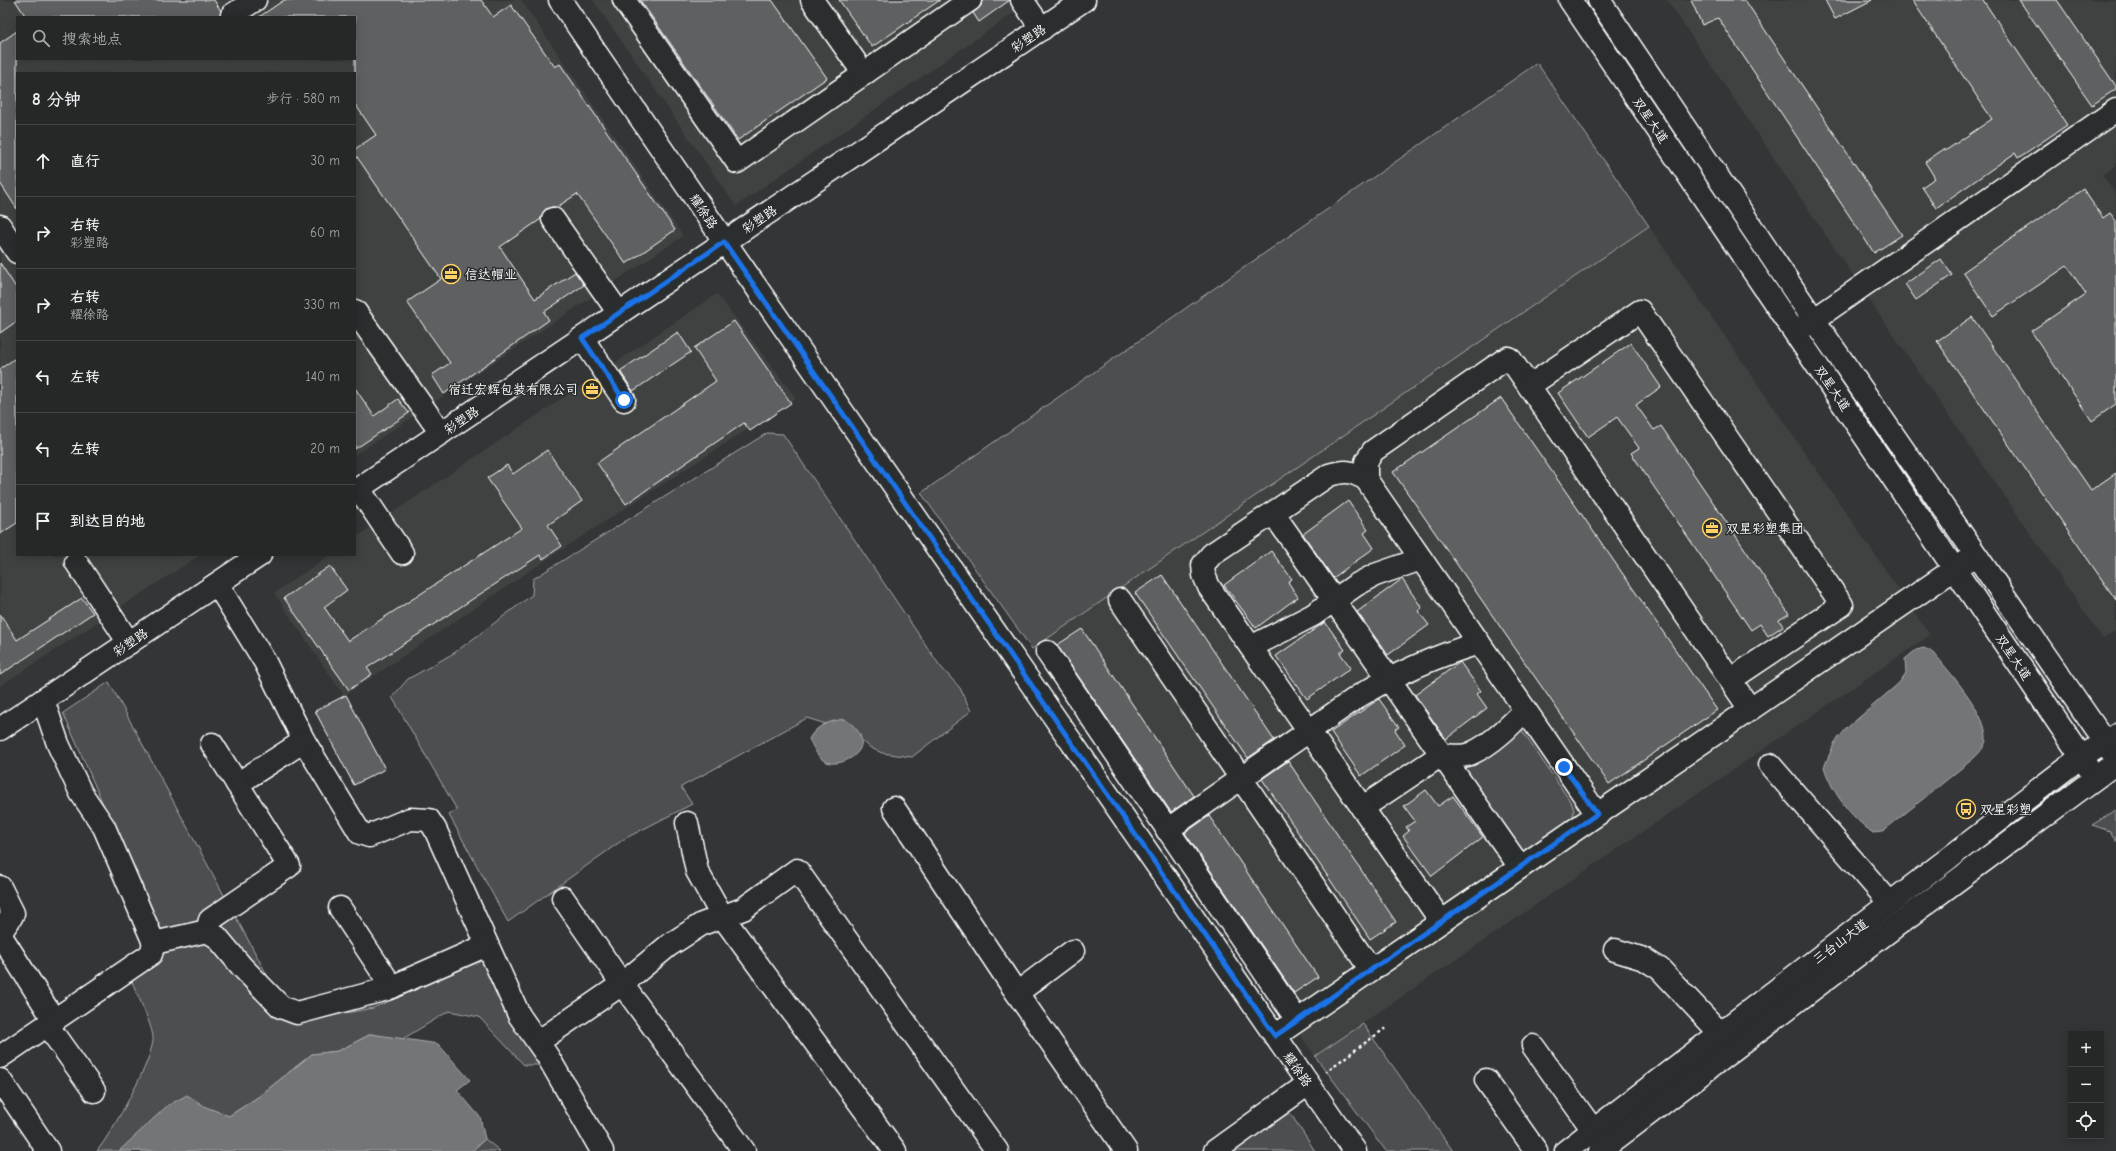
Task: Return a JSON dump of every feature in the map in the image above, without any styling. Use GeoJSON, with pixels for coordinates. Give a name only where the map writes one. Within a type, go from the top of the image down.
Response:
{"type":"FeatureCollection","features":[{"type":"Feature","properties":{"kind":"street"},"geometry":{"type":"LineString","coordinates":[[232,15],[255,0]]}},
{"type":"Feature","properties":{"kind":"street","name":"耀徐路"},"geometry":{"type":"LineString","coordinates":[[560,0],[724,242],[1355,1151]]}},
{"type":"Feature","properties":{"kind":"street"},"geometry":{"type":"LineString","coordinates":[[624,0],[737,162],[970,0]]}},
{"type":"Feature","properties":{"kind":"street"},"geometry":{"type":"LineString","coordinates":[[812,0],[864,74]]}},
{"type":"Feature","properties":{"kind":"street"},"geometry":{"type":"LineString","coordinates":[[1022,0],[1042,28]]}},
{"type":"Feature","properties":{"kind":"street","name":"彩塑路"},"geometry":{"type":"LineString","coordinates":[[357,490],[1084,0]]}},
{"type":"Feature","properties":{"kind":"street","name":"双星大道"},"geometry":{"type":"LineString","coordinates":[[1570,0],[2095,777]]}},
{"type":"Feature","properties":{"kind":"street","name":"双星大道"},"geometry":{"type":"LineString","coordinates":[[1599,0],[1814,320],[1976,554],[2112,745]]}},
{"type":"Feature","properties":{"kind":"street"},"geometry":{"type":"LineString","coordinates":[[1796,333],[2116,110]]}},
{"type":"Feature","properties":{"kind":"street"},"geometry":{"type":"LineString","coordinates":[[553,219],[619,313]]}},
{"type":"Feature","properties":{"kind":"street"},"geometry":{"type":"LineString","coordinates":[[0,226],[16,250]]}},
{"type":"Feature","properties":{"kind":"street"},"geometry":{"type":"LineString","coordinates":[[356,311],[441,433]]}},
{"type":"Feature","properties":{"kind":"street"},"geometry":{"type":"LineString","coordinates":[[1529,386],[1640,312],[1842,605],[1730,680]]}},
{"type":"Feature","properties":{"kind":"street"},"geometry":{"type":"LineString","coordinates":[[582,338],[624,400]]}},
{"type":"Feature","properties":{"kind":"street"},"geometry":{"type":"LineString","coordinates":[[1366,479],[1366,462],[1373,451],[1504,360],[1508,358],[1512,360],[1750,709]]}},
{"type":"Feature","properties":{"kind":"street"},"geometry":{"type":"LineString","coordinates":[[1442,921],[1209,587],[1204,575],[1203,565],[1212,554],[1329,475],[1341,472],[1353,472],[1366,479],[1597,814]]}},
{"type":"Feature","properties":{"kind":"street"},"geometry":{"type":"LineString","coordinates":[[357,490],[402,553]]}},
{"type":"Feature","properties":{"kind":"street"},"geometry":{"type":"LineString","coordinates":[[1273,513],[1520,867]]}},
{"type":"Feature","properties":{"kind":"street"},"geometry":{"type":"LineString","coordinates":[[1275,1036],[1976,554]]}},
{"type":"Feature","properties":{"kind":"street","name":"彩塑路"},"geometry":{"type":"LineString","coordinates":[[0,729],[259,556]]}},
{"type":"Feature","properties":{"kind":"street"},"geometry":{"type":"LineString","coordinates":[[1251,647],[1298,624],[1356,585],[1375,575],[1421,559]]}},
{"type":"Feature","properties":{"kind":"street"},"geometry":{"type":"LineString","coordinates":[[76,562],[129,643]]}},
{"type":"Feature","properties":{"kind":"street"},"geometry":{"type":"LineString","coordinates":[[217,584],[265,662],[304,741],[360,833],[369,836],[410,819],[429,820],[435,829],[518,1015],[538,1042],[602,1151]]}},
{"type":"Feature","properties":{"kind":"street"},"geometry":{"type":"LineString","coordinates":[[1120,600],[1371,970]]}},
{"type":"Feature","properties":{"kind":"street"},"geometry":{"type":"LineString","coordinates":[[1167,830],[1358,696],[1388,678],[1431,659],[1479,643]]}},
{"type":"Feature","properties":{"kind":"street"},"geometry":{"type":"LineString","coordinates":[[1046,652],[1297,1020]]}},
{"type":"Feature","properties":{"kind":"street"},"geometry":{"type":"LineString","coordinates":[[0,1057],[151,954],[154,943],[104,827],[81,793],[58,744],[43,700]]}},
{"type":"Feature","properties":{"kind":"street"},"geometry":{"type":"LineString","coordinates":[[1362,808],[1441,755],[1456,756],[1472,753],[1509,727],[1525,710]]}},
{"type":"Feature","properties":{"kind":"street"},"geometry":{"type":"LineString","coordinates":[[237,784],[304,741]]}},
{"type":"Feature","properties":{"kind":"street"},"geometry":{"type":"LineString","coordinates":[[207,932],[210,920],[289,866],[212,744]]}},
{"type":"Feature","properties":{"kind":"street","name":"三台山大道"},"geometry":{"type":"LineString","coordinates":[[1566,1151],[2081,757],[2112,745]]}},
{"type":"Feature","properties":{"kind":"street","name":"三台山大道"},"geometry":{"type":"LineString","coordinates":[[1600,1151],[2095,777],[2116,763]]}},
{"type":"Feature","properties":{"kind":"street"},"geometry":{"type":"LineString","coordinates":[[1770,764],[1890,903]]}},
{"type":"Feature","properties":{"kind":"street"},"geometry":{"type":"LineString","coordinates":[[894,808],[1017,994],[1126,1151]]}},
{"type":"Feature","properties":{"kind":"street"},"geometry":{"type":"LineString","coordinates":[[687,823],[697,872],[722,916],[895,1151]]}},
{"type":"Feature","properties":{"kind":"street"},"geometry":{"type":"LineString","coordinates":[[538,1042],[622,984],[668,946],[702,924],[743,908],[797,870],[997,1151]]}},
{"type":"Feature","properties":{"kind":"street"},"geometry":{"type":"LineString","coordinates":[[0,887],[13,913],[11,919],[2,928],[0,936],[94,1091]]}},
{"type":"Feature","properties":{"kind":"street"},"geometry":{"type":"LineString","coordinates":[[563,898],[622,984],[744,1151]]}},
{"type":"Feature","properties":{"kind":"street"},"geometry":{"type":"LineString","coordinates":[[340,908],[392,987]]}},
{"type":"Feature","properties":{"kind":"street"},"geometry":{"type":"LineString","coordinates":[[154,943],[207,932],[217,937],[242,967],[281,1007],[297,1013],[392,987],[487,945]]}},
{"type":"Feature","properties":{"kind":"street"},"geometry":{"type":"LineString","coordinates":[[1615,950],[1644,959],[1660,969],[1720,1033]]}},
{"type":"Feature","properties":{"kind":"street"},"geometry":{"type":"LineString","coordinates":[[1017,994],[1073,951]]}},
{"type":"Feature","properties":{"kind":"street"},"geometry":{"type":"LineString","coordinates":[[1533,1046],[1593,1130]]}},
{"type":"Feature","properties":{"kind":"street"},"geometry":{"type":"LineString","coordinates":[[0,1080],[48,1151]]}},
{"type":"Feature","properties":{"kind":"street"},"geometry":{"type":"LineString","coordinates":[[1486,1080],[1536,1151]]}},
{"type":"Feature","properties":{"kind":"street"},"geometry":{"type":"LineString","coordinates":[[1215,1151],[1308,1084]]}},
{"type":"Feature","properties":{"kind":"path"},"geometry":{"type":"LineString","coordinates":[[1308,1084],[1387,1027]]}},
{"type":"Feature","properties":{"kind":"shaded area"},"geometry":{"type":"Polygon","coordinates":[[[0,0],[521,0],[683,236],[356,454],[356,72],[16,72],[16,556],[198,556],[0,686],[0,0]]]}},
{"type":"Feature","properties":{"kind":"shaded area"},"geometry":{"type":"Polygon","coordinates":[[[593,0],[1032,0],[736,206],[593,0]]]}},
{"type":"Feature","properties":{"kind":"shaded area"},"geometry":{"type":"Polygon","coordinates":[[[1667,0],[2116,0],[2116,166],[2102,175],[2116,194],[2116,631],[2103,639],[1887,326],[1667,0]]]}},
{"type":"Feature","properties":{"kind":"shaded area"},"geometry":{"type":"Polygon","coordinates":[[[1537,63],[1649,226],[1032,649],[921,493],[1537,63]]]}},
{"type":"Feature","properties":{"kind":"shaded area"},"geometry":{"type":"Polygon","coordinates":[[[1649,226],[1930,635],[1315,1056],[1032,649],[1649,226]]]}},
{"type":"Feature","properties":{"kind":"shaded area"},"geometry":{"type":"Polygon","coordinates":[[[717,294],[796,398],[564,548],[344,696],[274,593],[329,556],[356,556],[356,537],[717,294]]]}},
{"type":"Feature","properties":{"kind":"shaded area"},"geometry":{"type":"Polygon","coordinates":[[[767,433],[783,434],[940,666],[960,688],[971,711],[912,757],[882,753],[871,748],[851,732],[807,718],[681,787],[692,804],[624,839],[508,922],[449,815],[457,810],[392,697],[408,679],[454,653],[532,595],[533,579],[767,433]]]}},
{"type":"Feature","properties":{"kind":"shaded area"},"geometry":{"type":"Polygon","coordinates":[[[1924,648],[1934,653],[1958,682],[1981,718],[1985,730],[1986,740],[1982,750],[1974,758],[1882,832],[1873,833],[1857,820],[1843,804],[1832,786],[1824,767],[1835,742],[1847,728],[1899,683],[1906,673],[1905,659],[1916,650],[1924,648]]]}},
{"type":"Feature","properties":{"kind":"shaded area"},"geometry":{"type":"Polygon","coordinates":[[[109,682],[266,973],[297,1022],[373,1008],[485,959],[547,1065],[524,1065],[479,1017],[449,1011],[401,1040],[371,1034],[338,1051],[312,1054],[258,1097],[229,1116],[195,1151],[97,1151],[112,1129],[131,1095],[152,1046],[153,1036],[131,979],[162,959],[161,948],[126,856],[63,713],[109,682]]]}},
{"type":"Feature","properties":{"kind":"shaded area"},"geometry":{"type":"Polygon","coordinates":[[[845,719],[857,730],[861,739],[860,748],[855,755],[838,763],[830,763],[823,760],[809,739],[815,730],[824,724],[845,719]]]}},
{"type":"Feature","properties":{"kind":"shaded area"},"geometry":{"type":"Polygon","coordinates":[[[1520,728],[1572,804],[1574,811],[1571,823],[1521,853],[1462,767],[1520,728]]]}},
{"type":"Feature","properties":{"kind":"shaded area"},"geometry":{"type":"Polygon","coordinates":[[[2116,810],[2116,841],[2110,831],[2092,825],[2116,810]]]}},
{"type":"Feature","properties":{"kind":"shaded area"},"geometry":{"type":"Polygon","coordinates":[[[1363,1024],[1453,1151],[1386,1151],[1315,1056],[1363,1024]]]}},
{"type":"Feature","properties":{"kind":"shaded area"},"geometry":{"type":"Polygon","coordinates":[[[371,1034],[438,1044],[470,1080],[457,1090],[480,1117],[485,1139],[472,1151],[119,1151],[167,1106],[187,1095],[206,1107],[229,1116],[258,1097],[312,1054],[338,1051],[371,1034]]]}},
{"type":"Feature","properties":{"kind":"shaded area"},"geometry":{"type":"Polygon","coordinates":[[[1288,1110],[1315,1151],[1230,1151],[1288,1110]]]}},
{"type":"Feature","properties":{"kind":"shaded area"},"geometry":{"type":"Polygon","coordinates":[[[485,1139],[500,1151],[471,1151],[485,1139]]]}},
{"type":"Feature","properties":{"kind":"building"},"geometry":{"type":"Polygon","coordinates":[[[15,0],[214,0],[221,11],[220,16],[25,16],[15,0]]]}},
{"type":"Feature","properties":{"kind":"building"},"geometry":{"type":"Polygon","coordinates":[[[284,0],[481,0],[493,17],[511,5],[555,67],[560,64],[675,230],[626,264],[577,194],[557,207],[546,209],[541,219],[500,247],[535,299],[575,272],[584,285],[544,312],[549,320],[444,394],[432,375],[450,363],[407,302],[441,279],[356,155],[356,148],[376,135],[356,105],[356,16],[260,16],[284,0]]]}},
{"type":"Feature","properties":{"kind":"building"},"geometry":{"type":"Polygon","coordinates":[[[640,0],[772,0],[827,78],[738,140],[640,0]]]}},
{"type":"Feature","properties":{"kind":"building"},"geometry":{"type":"Polygon","coordinates":[[[839,0],[940,0],[872,47],[839,0]]]}},
{"type":"Feature","properties":{"kind":"building"},"geometry":{"type":"Polygon","coordinates":[[[982,0],[1010,0],[979,22],[973,13],[981,6],[982,0]]]}},
{"type":"Feature","properties":{"kind":"building"},"geometry":{"type":"Polygon","coordinates":[[[1691,0],[1745,0],[1902,235],[1874,253],[1718,18],[1702,25],[1691,0]]]}},
{"type":"Feature","properties":{"kind":"building"},"geometry":{"type":"Polygon","coordinates":[[[1825,0],[1872,0],[1835,19],[1825,0]]]}},
{"type":"Feature","properties":{"kind":"building"},"geometry":{"type":"Polygon","coordinates":[[[1912,0],[1983,0],[2067,125],[2018,158],[2015,153],[1936,208],[1922,187],[1935,178],[1925,162],[1944,149],[1945,151],[1992,119],[1912,0]]]}},
{"type":"Feature","properties":{"kind":"building"},"geometry":{"type":"Polygon","coordinates":[[[2019,0],[2057,0],[2116,86],[2116,89],[2092,105],[2019,0]]]}},
{"type":"Feature","properties":{"kind":"building"},"geometry":{"type":"Polygon","coordinates":[[[16,32],[16,207],[0,183],[0,43],[16,32]]]}},
{"type":"Feature","properties":{"kind":"building"},"geometry":{"type":"Polygon","coordinates":[[[2083,189],[2103,218],[2110,213],[2116,221],[2116,404],[2092,421],[2031,331],[2086,294],[2067,266],[1993,316],[1963,272],[2083,189]]]}},
{"type":"Feature","properties":{"kind":"building"},"geometry":{"type":"Polygon","coordinates":[[[1941,259],[1952,275],[1916,300],[1905,284],[1941,259]]]}},
{"type":"Feature","properties":{"kind":"building"},"geometry":{"type":"Polygon","coordinates":[[[0,263],[16,287],[16,322],[0,333],[0,263]]]}},
{"type":"Feature","properties":{"kind":"building"},"geometry":{"type":"Polygon","coordinates":[[[1972,317],[2091,490],[2116,473],[2116,600],[1937,341],[1972,317]]]}},
{"type":"Feature","properties":{"kind":"building"},"geometry":{"type":"Polygon","coordinates":[[[734,321],[791,403],[750,431],[744,423],[626,504],[597,463],[716,381],[694,348],[734,321]]]}},
{"type":"Feature","properties":{"kind":"building"},"geometry":{"type":"Polygon","coordinates":[[[678,332],[691,352],[633,391],[620,371],[678,332]]]}},
{"type":"Feature","properties":{"kind":"building"},"geometry":{"type":"Polygon","coordinates":[[[1631,343],[1661,387],[1636,405],[1654,430],[1661,426],[1789,614],[1779,620],[1783,626],[1768,636],[1760,624],[1751,630],[1631,453],[1639,448],[1617,417],[1588,437],[1558,393],[1631,343]]]}},
{"type":"Feature","properties":{"kind":"building"},"geometry":{"type":"Polygon","coordinates":[[[16,358],[16,524],[0,534],[0,369],[16,358]]]}},
{"type":"Feature","properties":{"kind":"building"},"geometry":{"type":"Polygon","coordinates":[[[356,389],[374,416],[398,399],[409,413],[356,448],[356,389]]]}},
{"type":"Feature","properties":{"kind":"building"},"geometry":{"type":"Polygon","coordinates":[[[1501,398],[1717,710],[1609,784],[1393,472],[1501,398]]]}},
{"type":"Feature","properties":{"kind":"building"},"geometry":{"type":"Polygon","coordinates":[[[547,450],[582,501],[548,525],[562,546],[543,559],[540,555],[367,668],[372,674],[349,690],[284,598],[330,566],[347,590],[324,607],[348,641],[522,528],[487,478],[507,465],[513,474],[547,450]]]}},
{"type":"Feature","properties":{"kind":"building"},"geometry":{"type":"Polygon","coordinates":[[[1348,501],[1368,530],[1364,533],[1374,548],[1333,578],[1303,534],[1348,501]]]}},
{"type":"Feature","properties":{"kind":"building"},"geometry":{"type":"Polygon","coordinates":[[[1271,551],[1292,579],[1288,582],[1298,597],[1256,628],[1224,585],[1271,551]]]}},
{"type":"Feature","properties":{"kind":"building"},"geometry":{"type":"Polygon","coordinates":[[[1162,575],[1274,740],[1248,758],[1135,593],[1162,575]]]}},
{"type":"Feature","properties":{"kind":"building"},"geometry":{"type":"Polygon","coordinates":[[[1402,579],[1422,608],[1418,611],[1429,625],[1388,655],[1357,612],[1402,579]]]}},
{"type":"Feature","properties":{"kind":"building"},"geometry":{"type":"Polygon","coordinates":[[[82,598],[93,613],[0,675],[0,614],[17,640],[82,598]]]}},
{"type":"Feature","properties":{"kind":"building"},"geometry":{"type":"Polygon","coordinates":[[[1325,622],[1345,650],[1340,653],[1351,668],[1307,699],[1276,656],[1325,622]]]}},
{"type":"Feature","properties":{"kind":"building"},"geometry":{"type":"Polygon","coordinates":[[[1082,629],[1194,796],[1171,812],[1057,645],[1082,629]]]}},
{"type":"Feature","properties":{"kind":"building"},"geometry":{"type":"Polygon","coordinates":[[[1460,662],[1481,691],[1477,694],[1487,708],[1446,739],[1415,695],[1460,662]]]}},
{"type":"Feature","properties":{"kind":"building"},"geometry":{"type":"Polygon","coordinates":[[[346,695],[385,769],[354,785],[315,711],[346,695]]]}},
{"type":"Feature","properties":{"kind":"building"},"geometry":{"type":"Polygon","coordinates":[[[1379,699],[1399,727],[1395,730],[1405,745],[1361,776],[1331,732],[1379,699]]]}},
{"type":"Feature","properties":{"kind":"building"},"geometry":{"type":"Polygon","coordinates":[[[1288,761],[1396,922],[1370,939],[1262,779],[1288,761]]]}},
{"type":"Feature","properties":{"kind":"building"},"geometry":{"type":"Polygon","coordinates":[[[1426,790],[1438,806],[1453,796],[1483,837],[1432,876],[1403,836],[1409,831],[1406,827],[1415,821],[1404,806],[1426,790]]]}},
{"type":"Feature","properties":{"kind":"building"},"geometry":{"type":"Polygon","coordinates":[[[1209,816],[1318,977],[1294,993],[1185,833],[1209,816]]]}},
{"type":"Feature","properties":{"kind":"place","name":"信达帽业"},"geometry":{"type":"Point","coordinates":[451,274]}},
{"type":"Feature","properties":{"kind":"place","name":"宿迁宏辉包装有限公司"},"geometry":{"type":"Point","coordinates":[592,389]}},
{"type":"Feature","properties":{"kind":"place","name":"双星彩塑集团"},"geometry":{"type":"Point","coordinates":[1712,528]}},
{"type":"Feature","properties":{"kind":"place","name":"双星彩塑"},"geometry":{"type":"Point","coordinates":[1966,809]}},
{"type":"Feature","properties":{"kind":"route"},"geometry":{"type":"LineString","coordinates":[[624,400],[582,338],[724,242],[1275,1036],[1597,814],[1564,767]]}}]}
